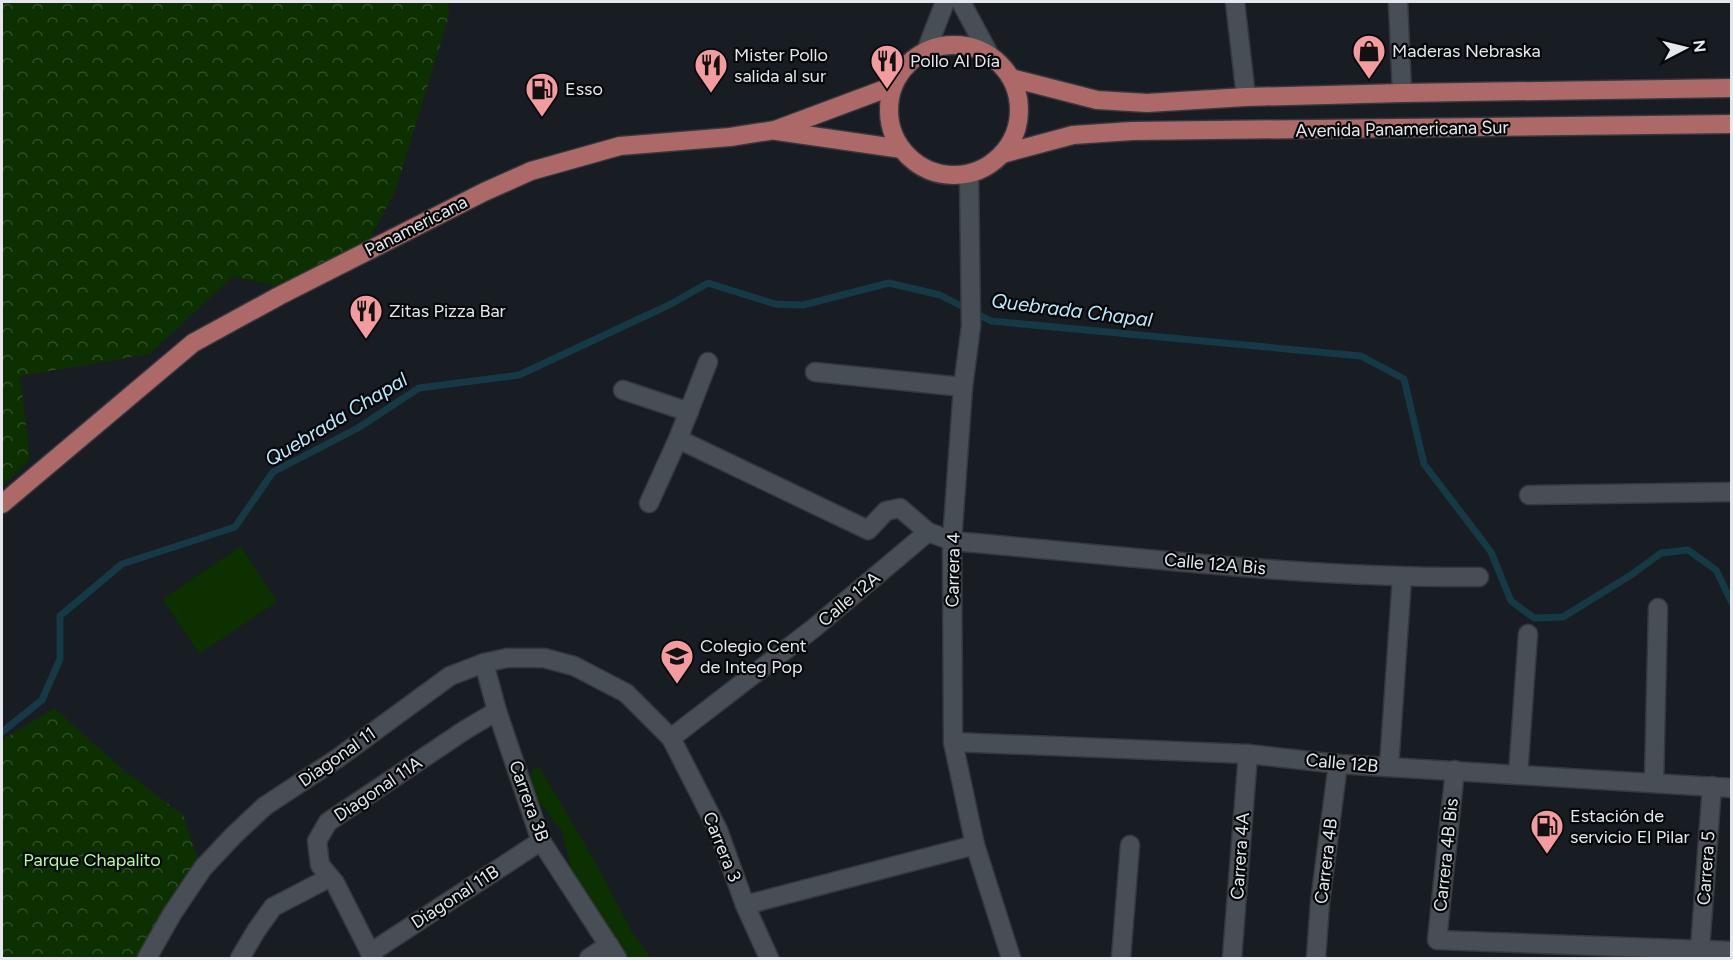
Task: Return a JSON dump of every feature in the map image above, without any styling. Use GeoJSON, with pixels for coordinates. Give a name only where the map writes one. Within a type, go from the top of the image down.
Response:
{"type":"FeatureCollection","features":[{"type":"Feature","properties":{"kind":"main road"},"geometry":{"type":"LineString","coordinates":[[958,44],[974,47],[989,54],[1002,64],[1018,93],[1020,109],[1018,125],[1012,141],[1002,154],[984,169],[969,174],[943,175],[927,170],[913,161],[902,149],[894,135],[889,119],[889,102],[893,86],[912,59],[941,45],[958,44]]}},
{"type":"Feature","properties":{"kind":"main road","name":"Avenida Panamericana Sur"},"geometry":{"type":"LineString","coordinates":[[1011,78],[1097,100],[1147,103],[1246,97],[1731,88]]}},
{"type":"Feature","properties":{"kind":"main road","name":"Panamericana"},"geometry":{"type":"LineString","coordinates":[[2,504],[193,343],[279,296],[484,192],[531,171],[620,146],[730,137],[775,130],[893,86]]}},
{"type":"Feature","properties":{"kind":"main road","name":"Avenida Panamericana Sur"},"geometry":{"type":"LineString","coordinates":[[1002,154],[1073,135],[1132,131],[1731,124]]}},
{"type":"Feature","properties":{"kind":"main road"},"geometry":{"type":"LineString","coordinates":[[775,130],[902,149]]}},
{"type":"Feature","properties":{"kind":"street"},"geometry":{"type":"LineString","coordinates":[[926,51],[945,2]]}},
{"type":"Feature","properties":{"kind":"street"},"geometry":{"type":"LineString","coordinates":[[961,2],[989,54]]}},
{"type":"Feature","properties":{"kind":"street"},"geometry":{"type":"LineString","coordinates":[[1235,2],[1246,97]]}},
{"type":"Feature","properties":{"kind":"street"},"geometry":{"type":"LineString","coordinates":[[1398,2],[1402,93]]}},
{"type":"Feature","properties":{"kind":"street","name":"Carrera 4"},"geometry":{"type":"LineString","coordinates":[[969,174],[971,326],[963,387],[952,541],[953,742],[975,845],[1011,958]]}},
{"type":"Feature","properties":{"kind":"street"},"geometry":{"type":"LineString","coordinates":[[649,503],[678,439],[708,362]]}},
{"type":"Feature","properties":{"kind":"street"},"geometry":{"type":"LineString","coordinates":[[815,372],[963,387]]}},
{"type":"Feature","properties":{"kind":"street"},"geometry":{"type":"LineString","coordinates":[[623,390],[689,412]]}},
{"type":"Feature","properties":{"kind":"street"},"geometry":{"type":"LineString","coordinates":[[678,439],[868,530],[886,511],[900,508],[928,532],[952,541]]}},
{"type":"Feature","properties":{"kind":"street"},"geometry":{"type":"LineString","coordinates":[[1529,495],[1731,492]]}},
{"type":"Feature","properties":{"kind":"street","name":"Calle 12A"},"geometry":{"type":"LineString","coordinates":[[671,738],[814,628],[928,532]]}},
{"type":"Feature","properties":{"kind":"street","name":"Calle 12A Bis"},"geometry":{"type":"LineString","coordinates":[[952,541],[1306,572],[1402,578],[1479,577]]}},
{"type":"Feature","properties":{"kind":"street"},"geometry":{"type":"LineString","coordinates":[[1389,767],[1402,578]]}},
{"type":"Feature","properties":{"kind":"street"},"geometry":{"type":"LineString","coordinates":[[1654,783],[1658,608]]}},
{"type":"Feature","properties":{"kind":"street"},"geometry":{"type":"LineString","coordinates":[[1518,775],[1528,634]]}},
{"type":"Feature","properties":{"kind":"street","name":"Diagonal 11"},"geometry":{"type":"LineString","coordinates":[[147,958],[172,914],[203,868],[265,806],[338,758],[450,676],[484,663],[507,658],[544,658],[574,666],[626,693],[671,738]]}},
{"type":"Feature","properties":{"kind":"street","name":"Carrera 3B"},"geometry":{"type":"LineString","coordinates":[[484,663],[497,711],[541,841],[613,952]]}},
{"type":"Feature","properties":{"kind":"street","name":"Diagonal 11A"},"geometry":{"type":"LineString","coordinates":[[371,956],[335,883],[320,865],[317,841],[328,822],[497,711]]}},
{"type":"Feature","properties":{"kind":"street","name":"Carrera 3"},"geometry":{"type":"LineString","coordinates":[[671,738],[718,830],[745,905],[769,958]]}},
{"type":"Feature","properties":{"kind":"street","name":"Calle 12B"},"geometry":{"type":"LineString","coordinates":[[953,742],[1248,754],[1338,764],[1731,788]]}},
{"type":"Feature","properties":{"kind":"street","name":"Carrera 4A"},"geometry":{"type":"LineString","coordinates":[[1232,958],[1248,754]]}},
{"type":"Feature","properties":{"kind":"street","name":"Carrera 4B"},"geometry":{"type":"LineString","coordinates":[[1316,958],[1320,902],[1338,764]]}},
{"type":"Feature","properties":{"kind":"street","name":"Carrera 4B Bis"},"geometry":{"type":"LineString","coordinates":[[1455,770],[1437,940],[1700,950]]}},
{"type":"Feature","properties":{"kind":"street","name":"Carrera 5"},"geometry":{"type":"LineString","coordinates":[[1700,950],[1712,786]]}},
{"type":"Feature","properties":{"kind":"street","name":"Diagonal 11B"},"geometry":{"type":"LineString","coordinates":[[371,956],[541,841]]}},
{"type":"Feature","properties":{"kind":"street"},"geometry":{"type":"LineString","coordinates":[[745,905],[975,845]]}},
{"type":"Feature","properties":{"kind":"street"},"geometry":{"type":"LineString","coordinates":[[1121,958],[1130,845]]}},
{"type":"Feature","properties":{"kind":"street"},"geometry":{"type":"LineString","coordinates":[[240,958],[273,907],[331,879]]}},
{"type":"Feature","properties":{"kind":"street"},"geometry":{"type":"LineString","coordinates":[[1700,950],[1731,951]]}},
{"type":"Feature","properties":{"kind":"street"},"geometry":{"type":"LineString","coordinates":[[589,958],[613,952]]}},
{"type":"Feature","properties":{"kind":"green space"},"geometry":{"type":"Polygon","coordinates":[[[2,2],[448,2],[449,16],[396,189],[365,249],[295,291],[233,276],[150,354],[20,376],[30,459],[2,487],[2,2]]]}},
{"type":"Feature","properties":{"kind":"green space"},"geometry":{"type":"Polygon","coordinates":[[[241,546],[277,602],[199,654],[162,599],[241,546]]]}},
{"type":"Feature","properties":{"kind":"green space","name":"Parque Chapalito"},"geometry":{"type":"Polygon","coordinates":[[[54,708],[125,771],[183,815],[200,862],[144,944],[137,958],[2,958],[2,740],[54,708]]]}},
{"type":"Feature","properties":{"kind":"green space"},"geometry":{"type":"Polygon","coordinates":[[[539,766],[598,867],[632,932],[651,958],[629,958],[571,869],[562,831],[535,797],[530,772],[539,766]]]}},
{"type":"Feature","properties":{"kind":"waterway","name":"Quebrada Chapal"},"geometry":{"type":"LineString","coordinates":[[2,732],[42,700],[60,659],[60,616],[122,564],[235,527],[273,472],[358,428],[419,388],[519,375],[671,304],[708,283],[775,304],[803,305],[889,283],[940,295],[991,321],[1361,356],[1404,379],[1424,464],[1491,552],[1511,601],[1534,618],[1563,617],[1631,575],[1661,553],[1688,550],[1716,570],[1732,603]]}},
{"type":"Feature","properties":{"kind":"place","name":"Maderas Nebraska"},"geometry":{"type":"Point","coordinates":[1369,80]}},
{"type":"Feature","properties":{"kind":"place","name":"Pollo Al Día"},"geometry":{"type":"Point","coordinates":[887,90]}},
{"type":"Feature","properties":{"kind":"place","name":"Mister Pollo salida al sur"},"geometry":{"type":"Point","coordinates":[711,94]}},
{"type":"Feature","properties":{"kind":"place","name":"Esso"},"geometry":{"type":"Point","coordinates":[542,118]}},
{"type":"Feature","properties":{"kind":"place","name":"Zitas Pizza Bar"},"geometry":{"type":"Point","coordinates":[366,340]}},
{"type":"Feature","properties":{"kind":"place","name":"Colegio Cent de Integ Pop"},"geometry":{"type":"Point","coordinates":[677,685]}},
{"type":"Feature","properties":{"kind":"place","name":"Estación de servicio El Pilar"},"geometry":{"type":"Point","coordinates":[1547,855]}}]}
